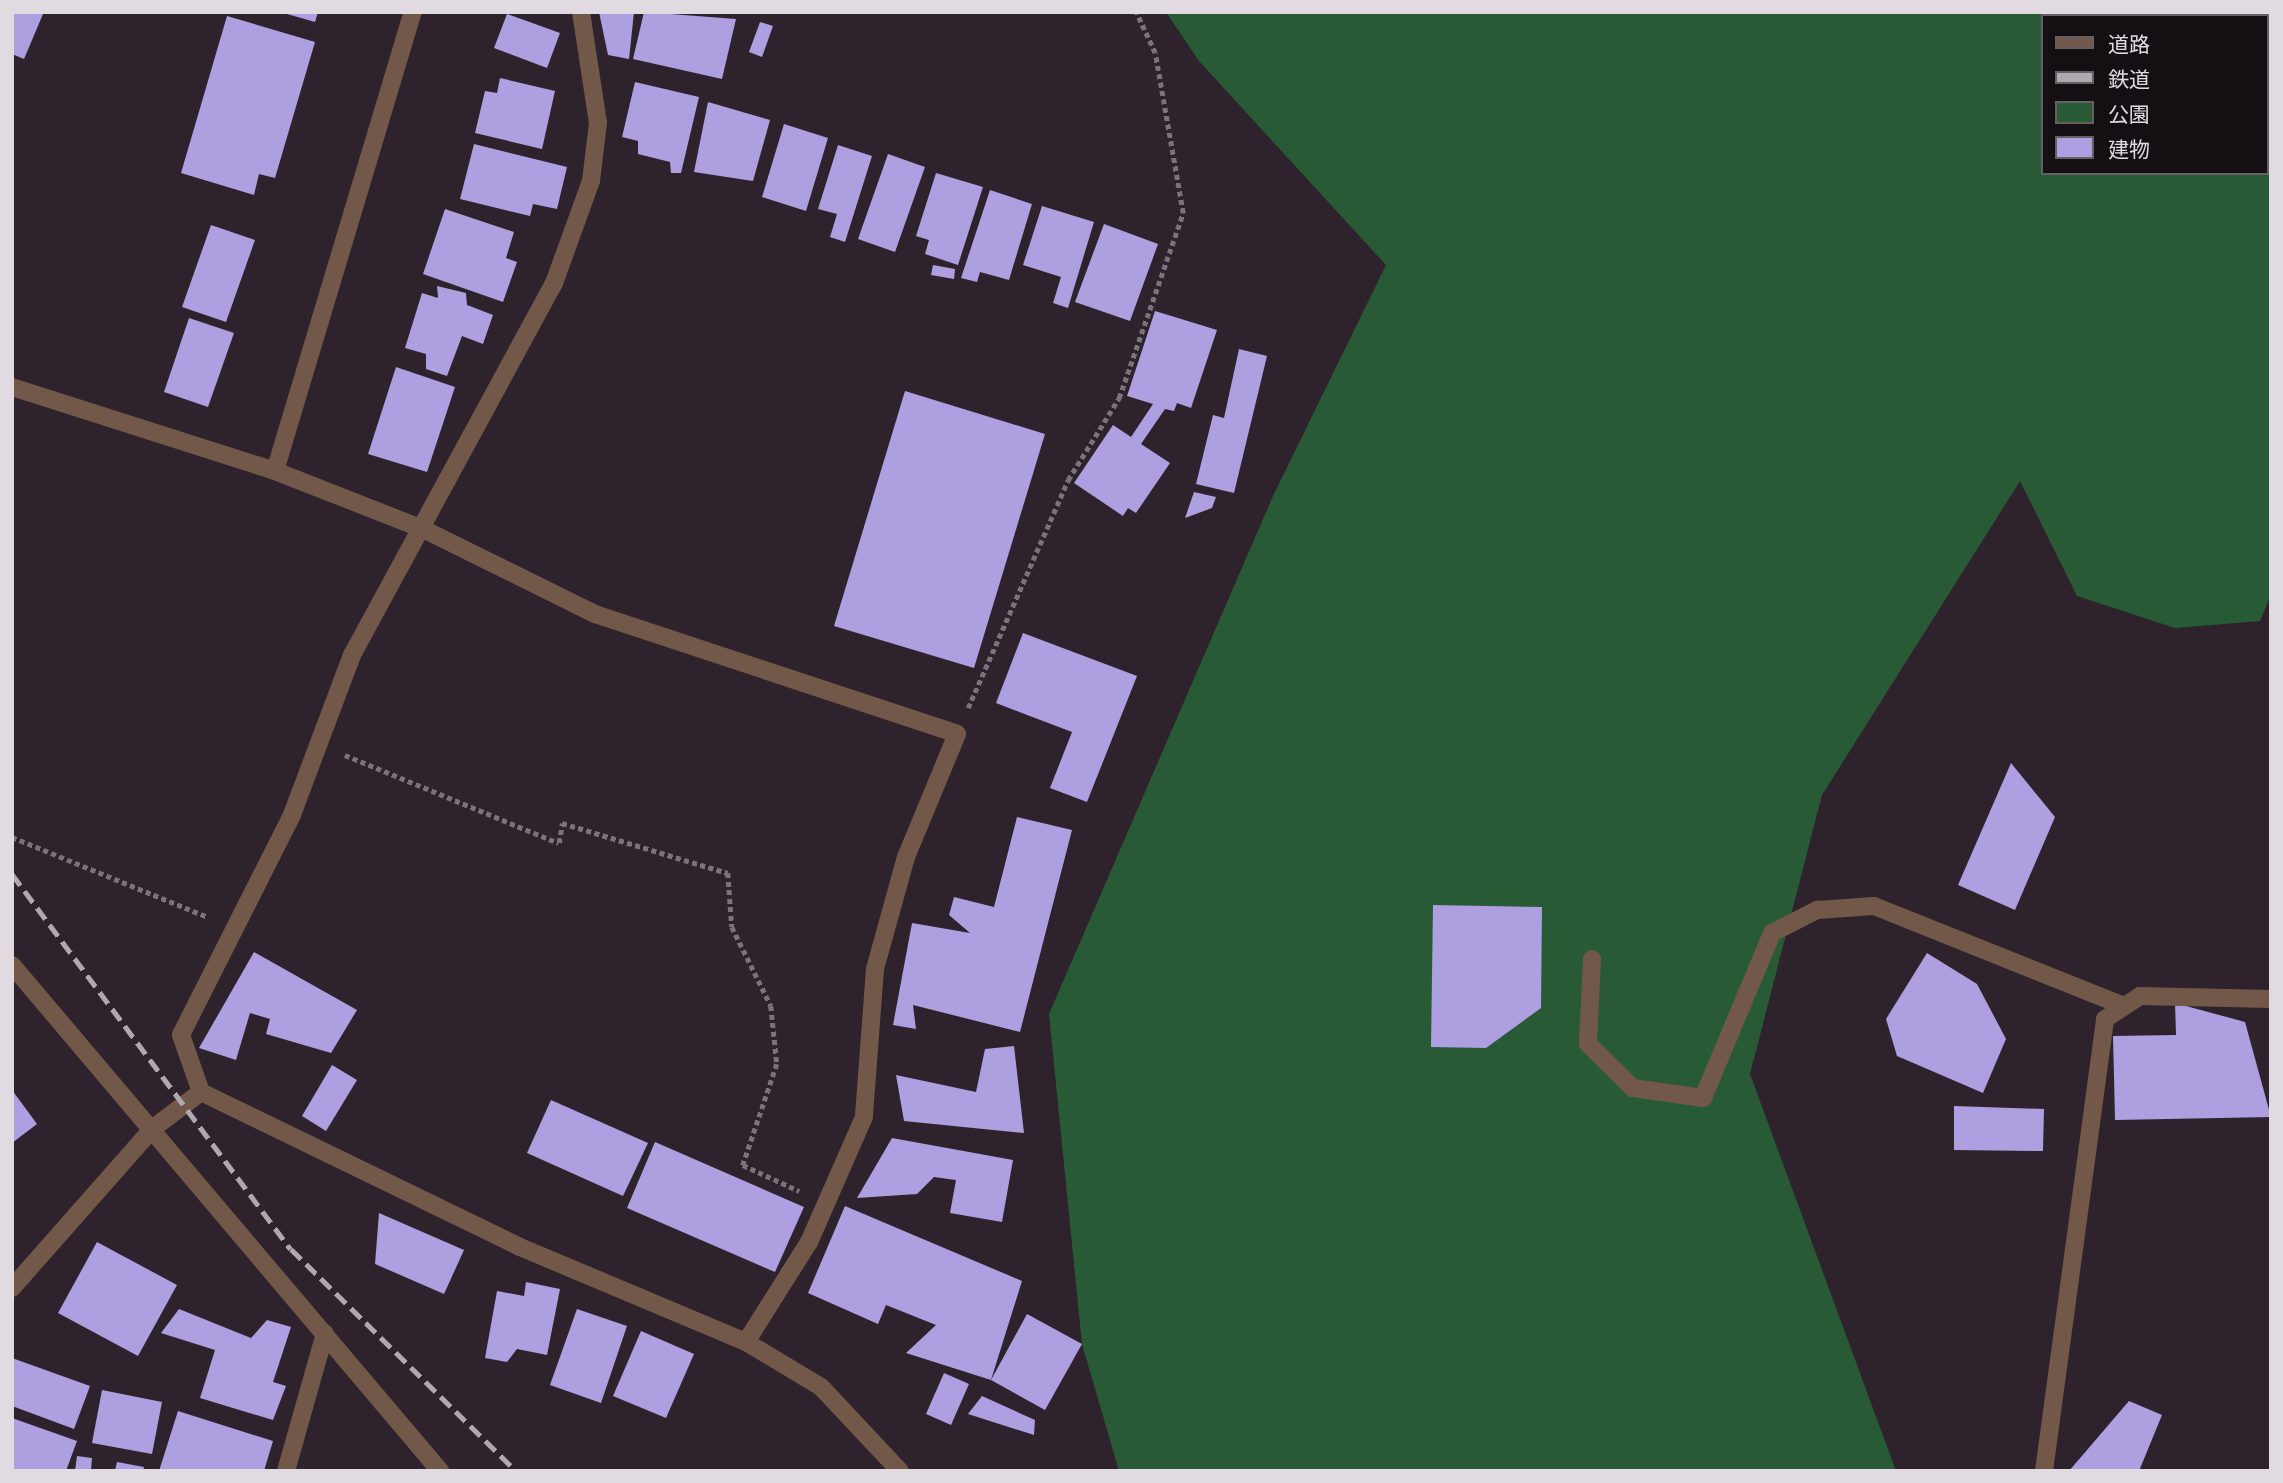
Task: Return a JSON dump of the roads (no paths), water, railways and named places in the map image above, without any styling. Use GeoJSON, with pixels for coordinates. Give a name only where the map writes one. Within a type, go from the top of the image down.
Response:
{"type":"FeatureCollection","features":[{"type":"Feature","properties":{"kind":"street"},"geometry":{"type":"LineString","coordinates":[[275,471],[413,12]]}},
{"type":"Feature","properties":{"kind":"street"},"geometry":{"type":"LineString","coordinates":[[581,12],[598,123],[591,181],[554,283],[423,529],[352,655],[292,815],[181,1035],[201,1092],[520,1247],[746,1342],[821,1387],[900,1471]]}},
{"type":"Feature","properties":{"kind":"street"},"geometry":{"type":"LineString","coordinates":[[12,387],[275,471],[423,529],[595,614],[957,734],[905,857],[875,969],[864,1118],[825,1204],[746,1342]]}},
{"type":"Feature","properties":{"kind":"street"},"geometry":{"type":"LineString","coordinates":[[1592,959],[1588,1044],[1633,1088],[1703,1098],[1772,933],[1817,910],[1874,906],[2124,1006]]}},
{"type":"Feature","properties":{"kind":"street"},"geometry":{"type":"LineString","coordinates":[[12,965],[440,1471]]}},
{"type":"Feature","properties":{"kind":"street"},"geometry":{"type":"LineString","coordinates":[[2044,1471],[2105,1019],[2140,996],[2271,999]]}},
{"type":"Feature","properties":{"kind":"street"},"geometry":{"type":"LineString","coordinates":[[12,1287],[152,1129],[201,1092]]}},
{"type":"Feature","properties":{"kind":"street"},"geometry":{"type":"LineString","coordinates":[[286,1471],[325,1334]]}},
{"type":"Feature","properties":{"kind":"railway"},"geometry":{"type":"LineString","coordinates":[[12,874],[291,1249],[516,1471]]}}]}
